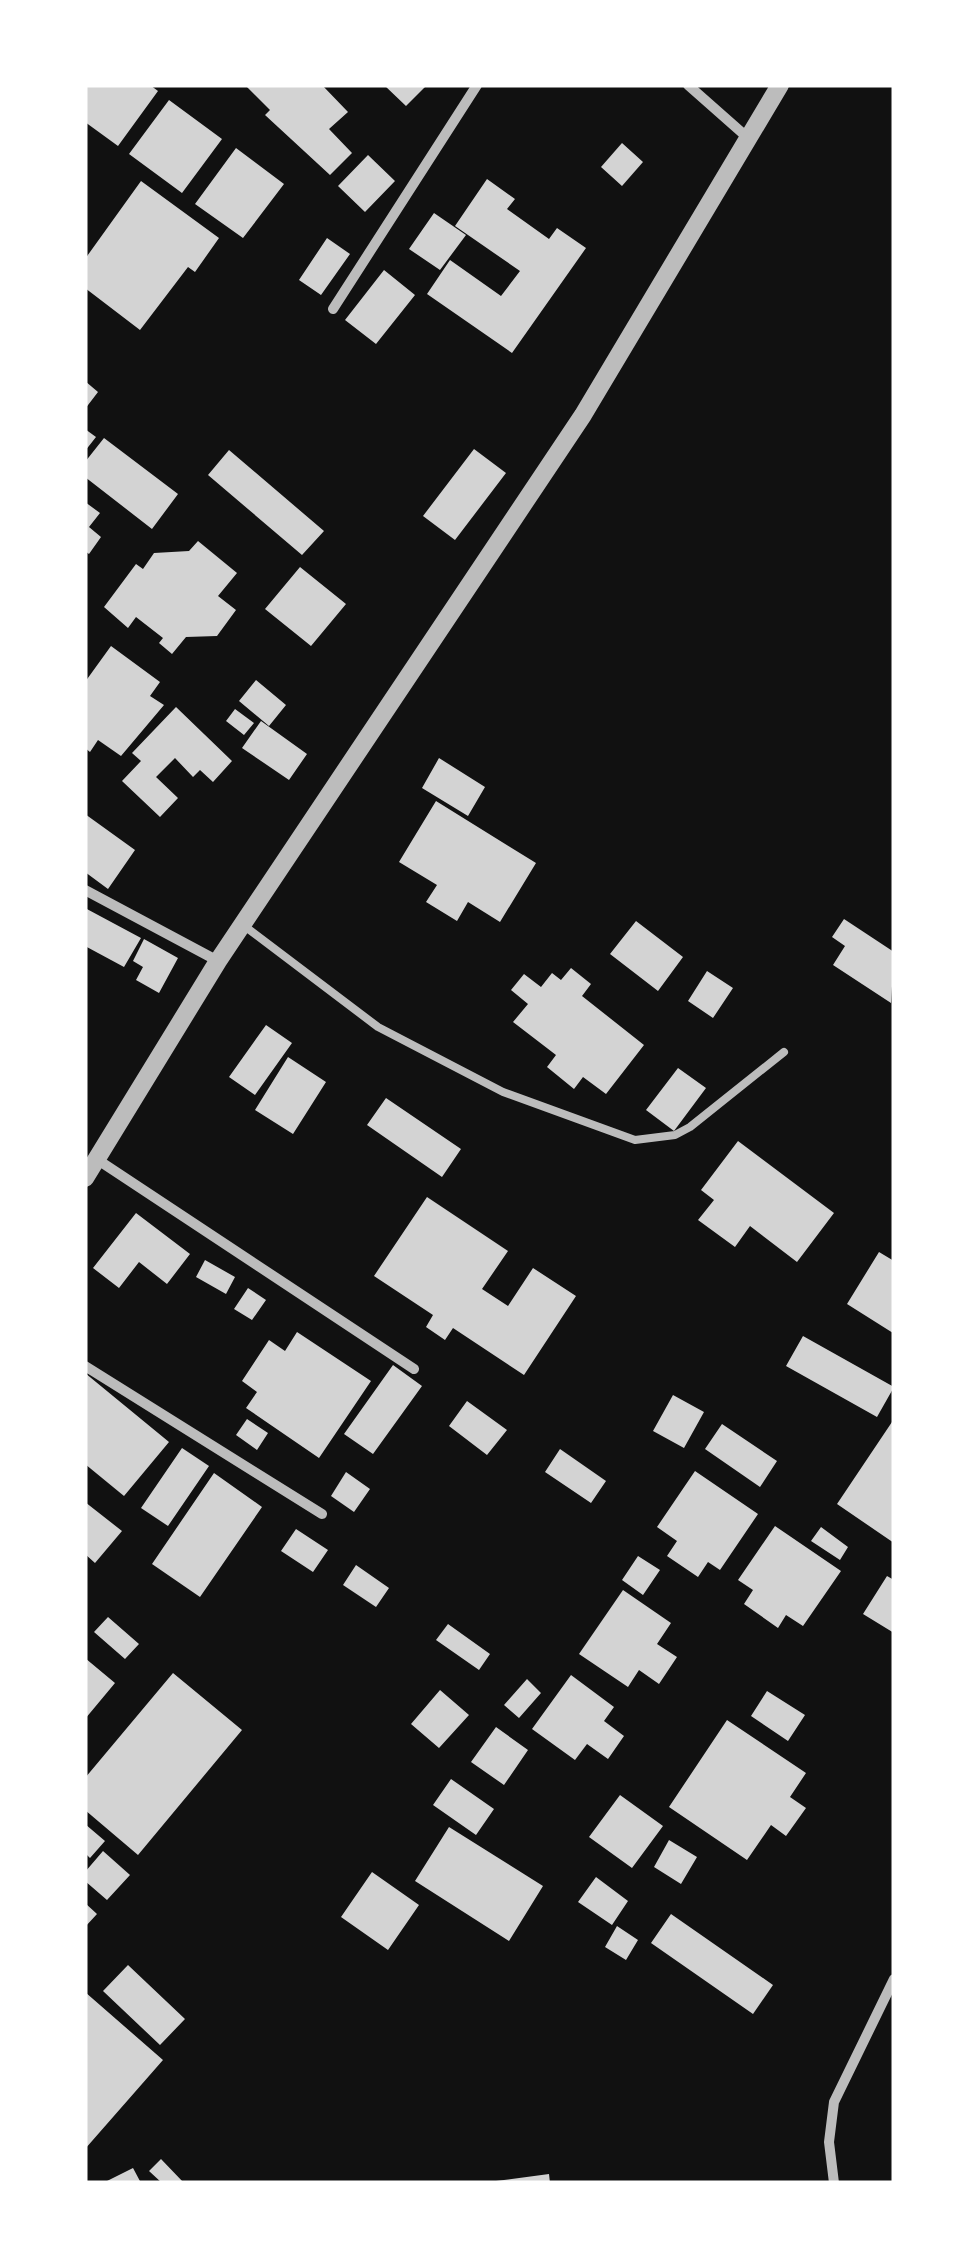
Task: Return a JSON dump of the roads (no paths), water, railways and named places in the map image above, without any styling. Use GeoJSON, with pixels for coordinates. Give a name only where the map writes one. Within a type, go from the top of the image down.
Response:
{"type":"FeatureCollection","features":[{"type":"Feature","properties":{"kind":"street"},"geometry":{"type":"LineString","coordinates":[[333,309],[477,85]]}},
{"type":"Feature","properties":{"kind":"street"},"geometry":{"type":"LineString","coordinates":[[688,85],[748,138]]}},
{"type":"Feature","properties":{"kind":"street"},"geometry":{"type":"LineString","coordinates":[[85,1178],[218,961],[583,415],[780,85]]}},
{"type":"Feature","properties":{"kind":"street"},"geometry":{"type":"LineString","coordinates":[[85,890],[218,961]]}},
{"type":"Feature","properties":{"kind":"street"},"geometry":{"type":"LineString","coordinates":[[98,1160],[414,1368]]}},
{"type":"Feature","properties":{"kind":"street"},"geometry":{"type":"LineString","coordinates":[[85,1366],[322,1514]]}},
{"type":"Feature","properties":{"kind":"street"},"geometry":{"type":"LineString","coordinates":[[834,2183],[829,2142],[834,2102],[894,1979]]}},
{"type":"Feature","properties":{"kind":"lane"},"geometry":{"type":"LineString","coordinates":[[244,925],[378,1027],[503,1092],[635,1140],[674,1136],[690,1127],[784,1052]]}}]}
